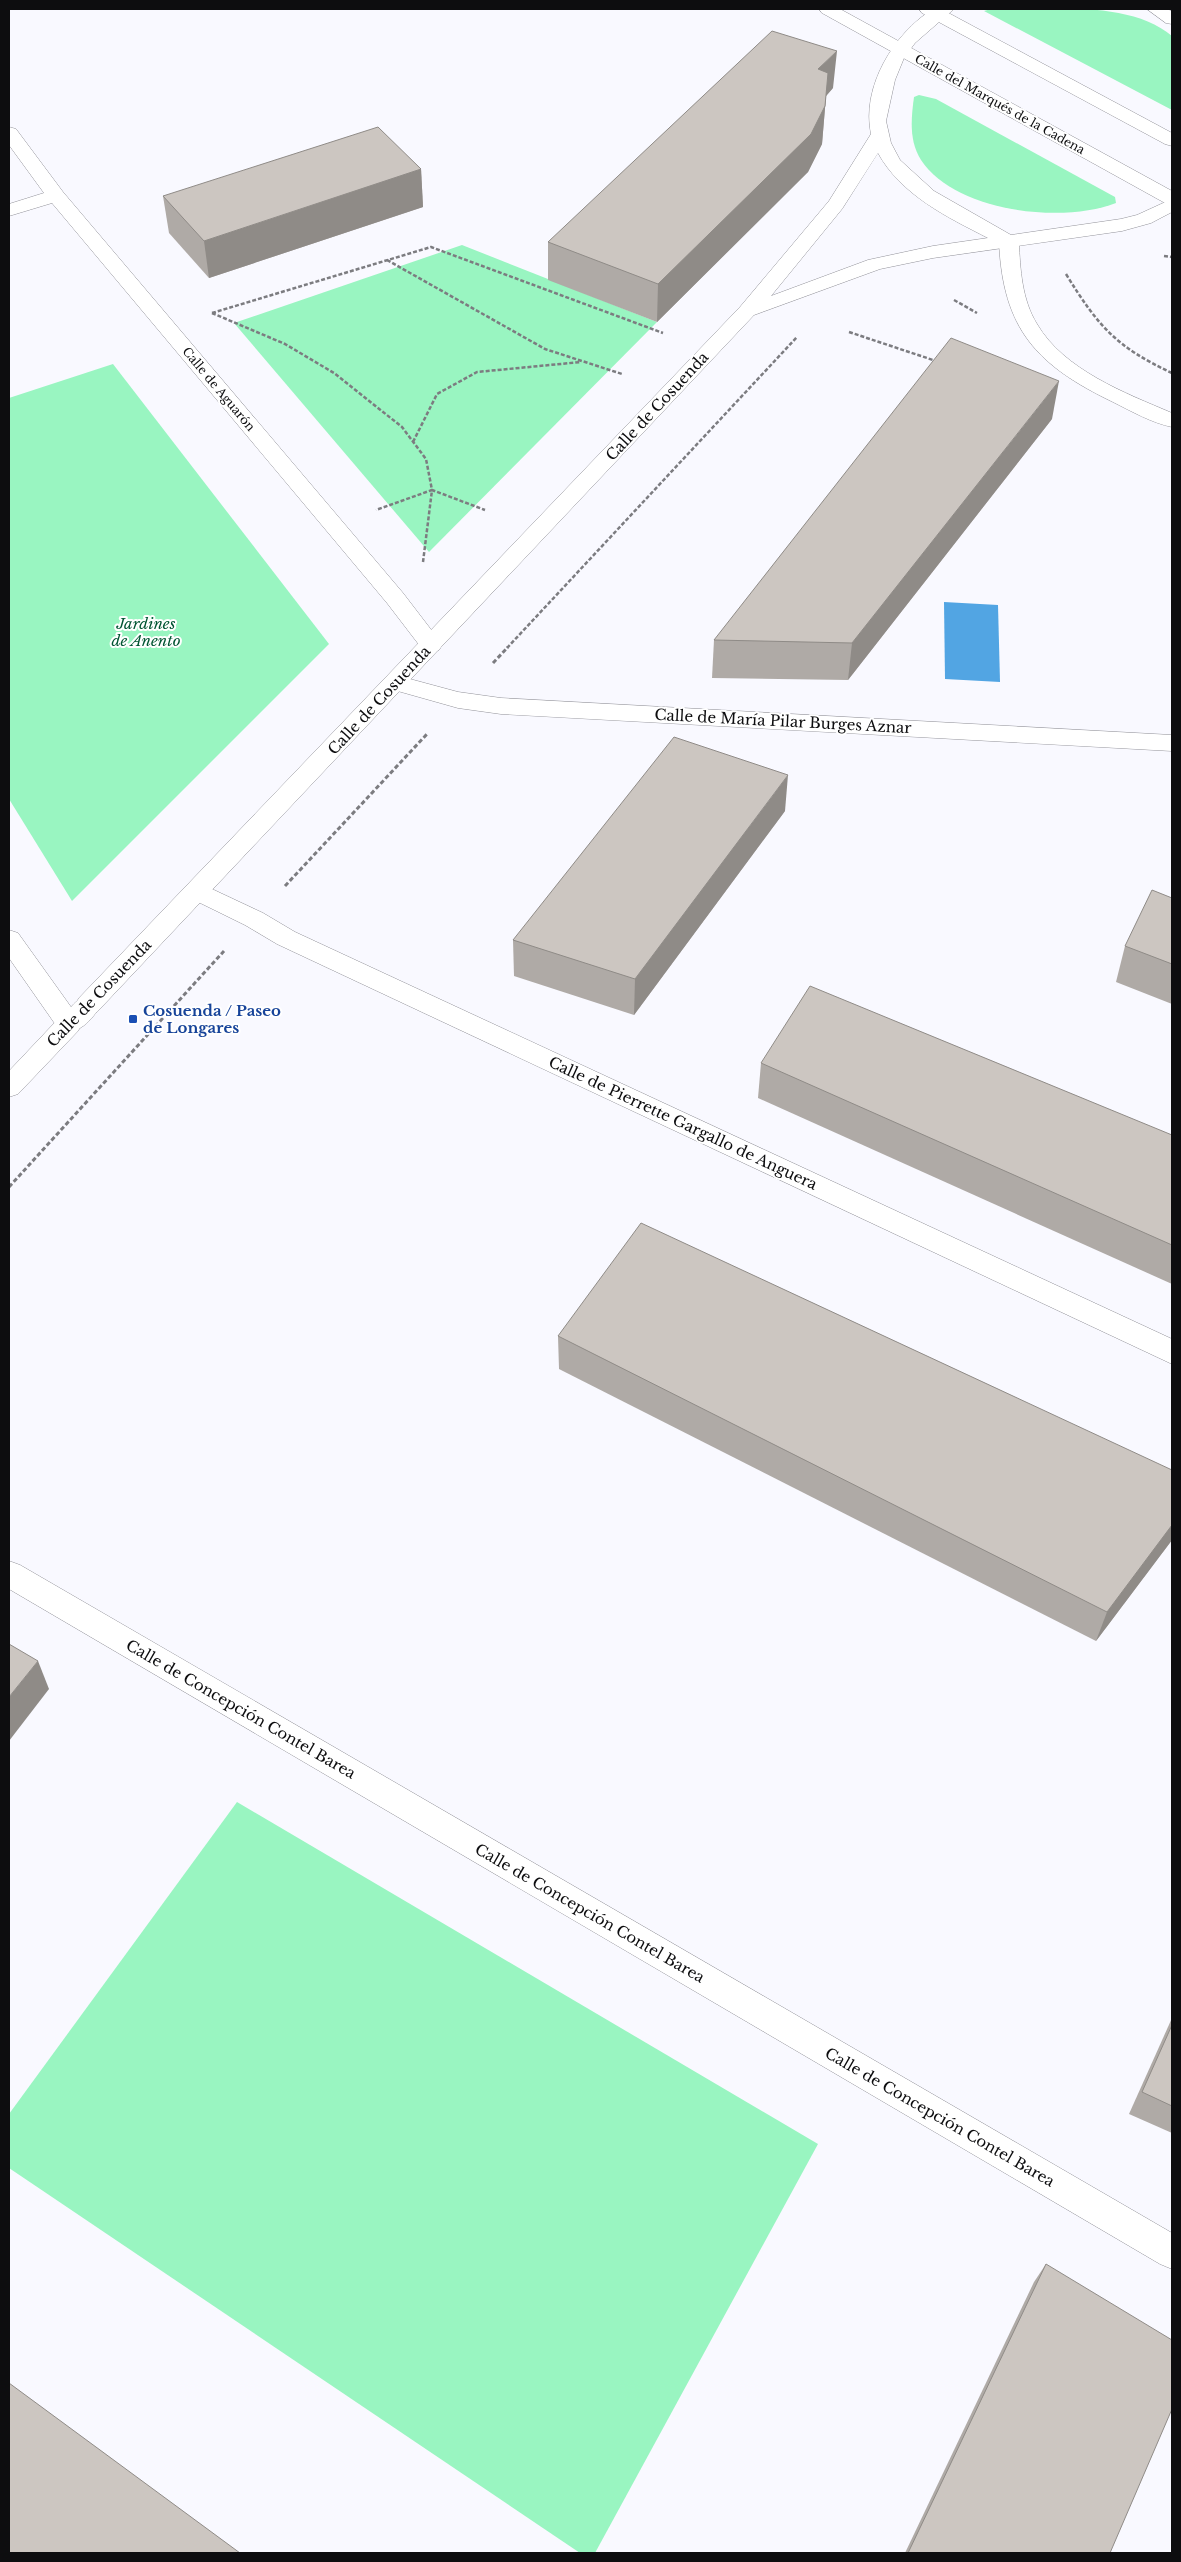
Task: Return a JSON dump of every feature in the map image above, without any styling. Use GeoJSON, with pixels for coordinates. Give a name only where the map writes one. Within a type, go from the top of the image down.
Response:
{"type":"FeatureCollection","features":[{"type":"Feature","properties":{"kind":"street","name":"Calle del Marqués de la Cadena"},"geometry":{"type":"LineString","coordinates":[[828,9],[1172,199]]}},
{"type":"Feature","properties":{"kind":"street"},"geometry":{"type":"LineString","coordinates":[[1156,9],[1172,19]]}},
{"type":"Feature","properties":{"kind":"street"},"geometry":{"type":"LineString","coordinates":[[1172,140],[936,10],[910,35],[890,67],[880,101],[877,120],[879,135],[887,153],[908,181],[952,211],[1009,242],[1012,280],[1020,309],[1030,330],[1039,341],[1075,373],[1102,389],[1172,420]]}},
{"type":"Feature","properties":{"kind":"street","name":"Calle de Aguarón"},"geometry":{"type":"LineString","coordinates":[[9,133],[56,196],[395,598],[431,645]]}},
{"type":"Feature","properties":{"kind":"street","name":"Calle de Cosuenda"},"geometry":{"type":"LineString","coordinates":[[9,1087],[747,311],[840,201],[866,160],[879,135]]}},
{"type":"Feature","properties":{"kind":"street"},"geometry":{"type":"LineString","coordinates":[[9,210],[56,196]]}},
{"type":"Feature","properties":{"kind":"street","name":"Calle de Cosuenda"},"geometry":{"type":"LineString","coordinates":[[747,311],[875,264],[933,252],[1122,225],[1144,219],[1172,205]]}},
{"type":"Feature","properties":{"kind":"street","name":"Calle de María Pilar Burges Aznar"},"geometry":{"type":"LineString","coordinates":[[395,683],[458,700],[501,706],[1172,743]]}},
{"type":"Feature","properties":{"kind":"street","name":"Calle de Pierrette Gargallo de Anguera"},"geometry":{"type":"LineString","coordinates":[[197,891],[294,942],[1172,1352]]}},
{"type":"Feature","properties":{"kind":"street"},"geometry":{"type":"LineString","coordinates":[[9,940],[69,1024]]}},
{"type":"Feature","properties":{"kind":"street","name":"Calle de Concepción Contel Barea"},"geometry":{"type":"LineString","coordinates":[[9,1574],[1172,2252]]}},
{"type":"Feature","properties":{"kind":"path"},"geometry":{"type":"LineString","coordinates":[[423,563],[432,490],[426,458],[402,427],[334,373],[285,344],[212,313],[430,247],[663,333]]}},
{"type":"Feature","properties":{"kind":"path"},"geometry":{"type":"LineString","coordinates":[[386,260],[545,349],[622,374]]}},
{"type":"Feature","properties":{"kind":"path"},"geometry":{"type":"LineString","coordinates":[[1066,273],[1093,318],[1112,340],[1131,353],[1172,372]]}},
{"type":"Feature","properties":{"kind":"path"},"geometry":{"type":"LineString","coordinates":[[284,887],[801,332]]}},
{"type":"Feature","properties":{"kind":"path"},"geometry":{"type":"LineString","coordinates":[[849,332],[940,363]]}},
{"type":"Feature","properties":{"kind":"path"},"geometry":{"type":"LineString","coordinates":[[413,442],[436,394],[478,372],[583,362]]}},
{"type":"Feature","properties":{"kind":"path"},"geometry":{"type":"LineString","coordinates":[[372,511],[432,490],[485,510]]}},
{"type":"Feature","properties":{"kind":"path"},"geometry":{"type":"LineString","coordinates":[[9,1187],[225,951]]}},
{"type":"Feature","properties":{"kind":"green space"},"geometry":{"type":"Polygon","coordinates":[[[991,9],[1086,9],[1134,17],[1154,25],[1172,36],[1172,110],[984,11],[991,9]]]}},
{"type":"Feature","properties":{"kind":"green space"},"geometry":{"type":"Polygon","coordinates":[[[919,95],[936,99],[1115,197],[1116,203],[1094,209],[1068,212],[1040,212],[1011,209],[984,202],[958,192],[937,178],[917,153],[914,145],[912,122],[914,97],[919,95]]]}},
{"type":"Feature","properties":{"kind":"green space"},"geometry":{"type":"Polygon","coordinates":[[[462,245],[657,322],[429,552],[234,323],[462,245]]]}},
{"type":"Feature","properties":{"kind":"green space","name":"Jardines de Anento"},"geometry":{"type":"Polygon","coordinates":[[[113,364],[329,644],[72,901],[9,799],[9,398],[113,364]]]}},
{"type":"Feature","properties":{"kind":"green space"},"geometry":{"type":"Polygon","coordinates":[[[237,1802],[818,2144],[595,2553],[580,2553],[9,2168],[9,2114],[237,1802]]]}},
{"type":"Feature","properties":{"kind":"water"},"geometry":{"type":"Polygon","coordinates":[[[944,602],[998,605],[1000,682],[945,679],[944,602]]]}},
{"type":"Feature","properties":{"kind":"building"},"geometry":{"type":"Polygon","coordinates":[[[772,31],[837,51],[818,69],[828,73],[825,106],[811,134],[658,284],[548,242],[772,31]]]}},
{"type":"Feature","properties":{"kind":"building"},"geometry":{"type":"Polygon","coordinates":[[[378,127],[421,169],[204,241],[163,196],[378,127]]]}},
{"type":"Feature","properties":{"kind":"building"},"geometry":{"type":"Polygon","coordinates":[[[951,338],[1059,381],[852,643],[714,640],[951,338]]]}},
{"type":"Feature","properties":{"kind":"building"},"geometry":{"type":"Polygon","coordinates":[[[674,737],[788,775],[635,979],[513,940],[674,737]]]}},
{"type":"Feature","properties":{"kind":"building"},"geometry":{"type":"Polygon","coordinates":[[[1152,890],[1172,898],[1172,964],[1125,946],[1152,890]]]}},
{"type":"Feature","properties":{"kind":"building"},"geometry":{"type":"Polygon","coordinates":[[[810,986],[1172,1135],[1172,1245],[761,1063],[810,986]]]}},
{"type":"Feature","properties":{"kind":"building"},"geometry":{"type":"Polygon","coordinates":[[[641,1223],[1172,1470],[1172,1525],[1107,1612],[558,1336],[641,1223]]]}},
{"type":"Feature","properties":{"kind":"building"},"geometry":{"type":"Polygon","coordinates":[[[9,1644],[38,1661],[9,1697],[9,1644]]]}},
{"type":"Feature","properties":{"kind":"building"},"geometry":{"type":"Polygon","coordinates":[[[1172,2025],[1172,2106],[1142,2092],[1172,2025]]]}},
{"type":"Feature","properties":{"kind":"building"},"geometry":{"type":"Polygon","coordinates":[[[1046,2264],[1172,2340],[1172,2409],[1110,2553],[908,2553],[1046,2264]]]}},
{"type":"Feature","properties":{"kind":"building"},"geometry":{"type":"Polygon","coordinates":[[[9,2383],[240,2553],[9,2553],[9,2383]]]}},
{"type":"Feature","properties":{"kind":"place","name":"Cosuenda / Paseo de Longares"},"geometry":{"type":"Point","coordinates":[133,1019]}}]}
